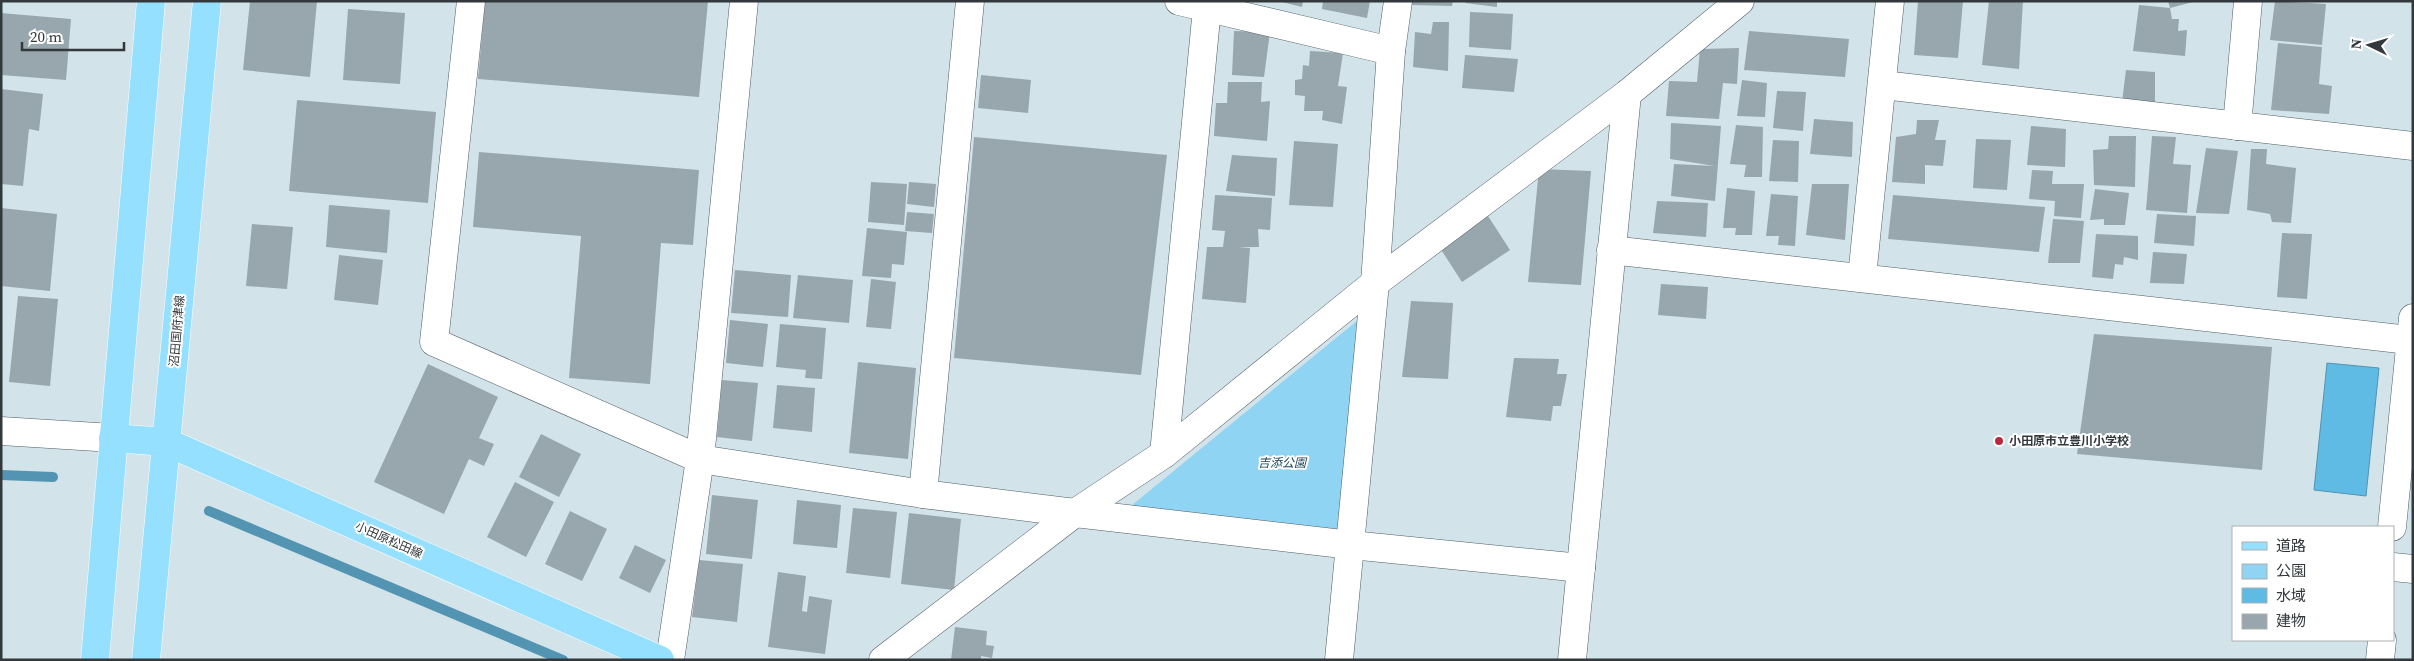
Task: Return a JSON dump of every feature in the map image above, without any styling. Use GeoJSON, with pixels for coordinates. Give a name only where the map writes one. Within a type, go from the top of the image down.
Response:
{"type":"FeatureCollection","features":[{"type":"Feature","properties":{"kind":"main road"},"geometry":{"type":"LineString","coordinates":[[95,660],[152,1]]}},
{"type":"Feature","properties":{"kind":"main road","name":"沼田国府津線"},"geometry":{"type":"LineString","coordinates":[[146,660],[207,1]]}},
{"type":"Feature","properties":{"kind":"main road","name":"小田原松田線"},"geometry":{"type":"LineString","coordinates":[[113,438],[166,442],[660,660]]}},
{"type":"Feature","properties":{"kind":"street"},"geometry":{"type":"LineString","coordinates":[[470,1],[434,342],[700,459],[923,494],[1351,545],[1581,568]]}},
{"type":"Feature","properties":{"kind":"street"},"geometry":{"type":"LineString","coordinates":[[670,660],[700,459],[744,1]]}},
{"type":"Feature","properties":{"kind":"street"},"geometry":{"type":"LineString","coordinates":[[923,494],[970,1]]}},
{"type":"Feature","properties":{"kind":"street"},"geometry":{"type":"LineString","coordinates":[[1179,1],[1391,51]]}},
{"type":"Feature","properties":{"kind":"street"},"geometry":{"type":"LineString","coordinates":[[1339,660],[1375,282],[1391,51],[1398,1]]}},
{"type":"Feature","properties":{"kind":"street"},"geometry":{"type":"LineString","coordinates":[[883,660],[1075,512],[1164,454],[1375,282],[1627,94],[1740,1]]}},
{"type":"Feature","properties":{"kind":"street"},"geometry":{"type":"LineString","coordinates":[[1862,277],[1883,85],[1890,1]]}},
{"type":"Feature","properties":{"kind":"street"},"geometry":{"type":"LineString","coordinates":[[2237,126],[2248,1]]}},
{"type":"Feature","properties":{"kind":"street"},"geometry":{"type":"LineString","coordinates":[[1164,454],[1207,8]]}},
{"type":"Feature","properties":{"kind":"street"},"geometry":{"type":"LineString","coordinates":[[1883,85],[2413,146]]}},
{"type":"Feature","properties":{"kind":"street"},"geometry":{"type":"LineString","coordinates":[[1572,660],[1627,94]]}},
{"type":"Feature","properties":{"kind":"street"},"geometry":{"type":"LineString","coordinates":[[1611,250],[1862,277],[2411,329],[2409,387],[2392,526]]}},
{"type":"Feature","properties":{"kind":"street"},"geometry":{"type":"LineString","coordinates":[[1,431],[113,438]]}},
{"type":"Feature","properties":{"kind":"street"},"geometry":{"type":"LineString","coordinates":[[2394,567],[2413,569]]}},
{"type":"Feature","properties":{"kind":"street"},"geometry":{"type":"LineString","coordinates":[[2380,660],[2382,641]]}},
{"type":"Feature","properties":{"kind":"green space","name":"吉添公園"},"geometry":{"type":"Polygon","coordinates":[[[1358,320],[1338,530],[1126,510],[1358,320]]]}},
{"type":"Feature","properties":{"kind":"water"},"geometry":{"type":"Polygon","coordinates":[[[2327,363],[2379,368],[2366,496],[2314,490],[2327,363]]]}},
{"type":"Feature","properties":{"kind":"building"},"geometry":{"type":"Polygon","coordinates":[[[250,1],[317,1],[310,77],[243,70],[250,1]]]}},
{"type":"Feature","properties":{"kind":"building"},"geometry":{"type":"Polygon","coordinates":[[[485,1],[708,1],[699,97],[478,79],[485,1]]]}},
{"type":"Feature","properties":{"kind":"building"},"geometry":{"type":"Polygon","coordinates":[[[1278,1],[1303,1],[1302,7],[1278,1]]]}},
{"type":"Feature","properties":{"kind":"building"},"geometry":{"type":"Polygon","coordinates":[[[1323,1],[1370,1],[1367,18],[1322,9],[1323,1]]]}},
{"type":"Feature","properties":{"kind":"building"},"geometry":{"type":"Polygon","coordinates":[[[1411,1],[1453,1],[1452,6],[1411,5],[1411,1]]]}},
{"type":"Feature","properties":{"kind":"building"},"geometry":{"type":"Polygon","coordinates":[[[1465,1],[1497,1],[1497,7],[1465,3],[1465,1]]]}},
{"type":"Feature","properties":{"kind":"building"},"geometry":{"type":"Polygon","coordinates":[[[1918,1],[1963,1],[1958,58],[1914,55],[1918,1]]]}},
{"type":"Feature","properties":{"kind":"building"},"geometry":{"type":"Polygon","coordinates":[[[1989,1],[2023,1],[2019,69],[1982,65],[1989,1]]]}},
{"type":"Feature","properties":{"kind":"building"},"geometry":{"type":"Polygon","coordinates":[[[2168,1],[2193,1],[2193,2],[2170,8],[2168,1]]]}},
{"type":"Feature","properties":{"kind":"building"},"geometry":{"type":"Polygon","coordinates":[[[2275,1],[2326,4],[2322,45],[2270,40],[2275,1]]]}},
{"type":"Feature","properties":{"kind":"building"},"geometry":{"type":"Polygon","coordinates":[[[2139,5],[2170,8],[2172,19],[2179,19],[2178,31],[2187,30],[2185,56],[2133,51],[2139,5]]]}},
{"type":"Feature","properties":{"kind":"building"},"geometry":{"type":"Polygon","coordinates":[[[348,9],[405,13],[400,84],[343,80],[348,9]]]}},
{"type":"Feature","properties":{"kind":"building"},"geometry":{"type":"Polygon","coordinates":[[[1470,12],[1513,14],[1511,50],[1469,47],[1470,12]]]}},
{"type":"Feature","properties":{"kind":"building"},"geometry":{"type":"Polygon","coordinates":[[[1,13],[71,19],[66,80],[1,75],[1,13]]]}},
{"type":"Feature","properties":{"kind":"building"},"geometry":{"type":"Polygon","coordinates":[[[1433,22],[1449,22],[1448,71],[1413,67],[1415,32],[1431,34],[1433,22]]]}},
{"type":"Feature","properties":{"kind":"building"},"geometry":{"type":"Polygon","coordinates":[[[1234,31],[1270,32],[1264,77],[1232,75],[1234,31]]]}},
{"type":"Feature","properties":{"kind":"building"},"geometry":{"type":"Polygon","coordinates":[[[1749,31],[1849,39],[1845,77],[1744,70],[1749,31]]]}},
{"type":"Feature","properties":{"kind":"building"},"geometry":{"type":"Polygon","coordinates":[[[2278,43],[2322,47],[2319,84],[2332,86],[2329,114],[2271,110],[2278,43]]]}},
{"type":"Feature","properties":{"kind":"building"},"geometry":{"type":"Polygon","coordinates":[[[1739,48],[1737,84],[1723,83],[1719,119],[1666,116],[1669,81],[1697,82],[1700,49],[1739,48]]]}},
{"type":"Feature","properties":{"kind":"building"},"geometry":{"type":"Polygon","coordinates":[[[1310,51],[1343,53],[1338,86],[1347,87],[1342,124],[1322,120],[1323,111],[1304,111],[1305,96],[1295,95],[1295,80],[1302,79],[1303,65],[1309,66],[1310,51]]]}},
{"type":"Feature","properties":{"kind":"building"},"geometry":{"type":"Polygon","coordinates":[[[1465,55],[1518,59],[1514,92],[1462,88],[1465,55]]]}},
{"type":"Feature","properties":{"kind":"building"},"geometry":{"type":"Polygon","coordinates":[[[2126,70],[2155,72],[2155,104],[2122,102],[2126,70]]]}},
{"type":"Feature","properties":{"kind":"building"},"geometry":{"type":"Polygon","coordinates":[[[981,75],[1031,80],[1028,113],[978,108],[981,75]]]}},
{"type":"Feature","properties":{"kind":"building"},"geometry":{"type":"Polygon","coordinates":[[[1742,80],[1767,83],[1765,117],[1737,116],[1742,80]]]}},
{"type":"Feature","properties":{"kind":"building"},"geometry":{"type":"Polygon","coordinates":[[[1228,82],[1262,82],[1261,102],[1270,101],[1267,141],[1214,136],[1216,103],[1227,103],[1228,82]]]}},
{"type":"Feature","properties":{"kind":"building"},"geometry":{"type":"Polygon","coordinates":[[[1,89],[43,94],[39,131],[29,129],[23,186],[1,184],[1,89]]]}},
{"type":"Feature","properties":{"kind":"building"},"geometry":{"type":"Polygon","coordinates":[[[1777,91],[1806,92],[1803,131],[1773,128],[1777,91]]]}},
{"type":"Feature","properties":{"kind":"building"},"geometry":{"type":"Polygon","coordinates":[[[297,100],[436,112],[428,203],[289,191],[297,100]]]}},
{"type":"Feature","properties":{"kind":"building"},"geometry":{"type":"Polygon","coordinates":[[[1814,119],[1853,122],[1852,157],[1810,154],[1814,119]]]}},
{"type":"Feature","properties":{"kind":"building"},"geometry":{"type":"Polygon","coordinates":[[[1917,120],[1939,120],[1935,140],[1946,140],[1943,166],[1925,165],[1925,184],[1892,182],[1896,137],[1916,134],[1917,120]]]}},
{"type":"Feature","properties":{"kind":"building"},"geometry":{"type":"Polygon","coordinates":[[[1671,123],[1721,126],[1715,201],[1671,196],[1674,164],[1715,166],[1670,159],[1671,123]]]}},
{"type":"Feature","properties":{"kind":"building"},"geometry":{"type":"Polygon","coordinates":[[[1736,125],[1763,127],[1762,177],[1744,177],[1746,165],[1730,164],[1736,125]]]}},
{"type":"Feature","properties":{"kind":"building"},"geometry":{"type":"Polygon","coordinates":[[[2031,126],[2066,129],[2065,167],[2027,165],[2031,126]]]}},
{"type":"Feature","properties":{"kind":"building"},"geometry":{"type":"Polygon","coordinates":[[[2109,136],[2136,136],[2135,187],[2094,185],[2093,150],[2108,149],[2109,136]]]}},
{"type":"Feature","properties":{"kind":"building"},"geometry":{"type":"Polygon","coordinates":[[[2152,136],[2176,137],[2173,164],[2191,165],[2187,213],[2146,210],[2152,136]]]}},
{"type":"Feature","properties":{"kind":"building"},"geometry":{"type":"Polygon","coordinates":[[[974,137],[1167,155],[1141,375],[954,358],[974,137]]]}},
{"type":"Feature","properties":{"kind":"building"},"geometry":{"type":"Polygon","coordinates":[[[1976,139],[2011,140],[2007,190],[1973,188],[1976,139]]]}},
{"type":"Feature","properties":{"kind":"building"},"geometry":{"type":"Polygon","coordinates":[[[1773,140],[1799,141],[1798,182],[1769,181],[1773,140]]]}},
{"type":"Feature","properties":{"kind":"building"},"geometry":{"type":"Polygon","coordinates":[[[1294,141],[1338,144],[1333,207],[1289,205],[1294,141]]]}},
{"type":"Feature","properties":{"kind":"building"},"geometry":{"type":"Polygon","coordinates":[[[2206,148],[2238,151],[2229,214],[2196,213],[2206,148]]]}},
{"type":"Feature","properties":{"kind":"building"},"geometry":{"type":"Polygon","coordinates":[[[2251,149],[2267,149],[2266,164],[2296,168],[2291,223],[2272,222],[2270,214],[2247,210],[2251,149]]]}},
{"type":"Feature","properties":{"kind":"building"},"geometry":{"type":"Polygon","coordinates":[[[479,152],[699,170],[693,245],[661,243],[650,384],[569,378],[581,236],[473,227],[479,152]]]}},
{"type":"Feature","properties":{"kind":"building"},"geometry":{"type":"Polygon","coordinates":[[[1232,155],[1277,158],[1275,196],[1226,191],[1232,155]]]}},
{"type":"Feature","properties":{"kind":"building"},"geometry":{"type":"Polygon","coordinates":[[[1539,169],[1591,171],[1581,285],[1528,282],[1539,169]]]}},
{"type":"Feature","properties":{"kind":"building"},"geometry":{"type":"Polygon","coordinates":[[[2032,170],[2053,171],[2052,184],[2084,184],[2081,218],[2054,216],[2055,201],[2029,199],[2032,170]]]}},
{"type":"Feature","properties":{"kind":"building"},"geometry":{"type":"Polygon","coordinates":[[[871,182],[907,184],[904,225],[868,222],[871,182]]]}},
{"type":"Feature","properties":{"kind":"building"},"geometry":{"type":"Polygon","coordinates":[[[909,182],[936,184],[934,207],[907,204],[909,182]]]}},
{"type":"Feature","properties":{"kind":"building"},"geometry":{"type":"Polygon","coordinates":[[[1812,184],[1849,184],[1845,240],[1806,235],[1812,184]]]}},
{"type":"Feature","properties":{"kind":"building"},"geometry":{"type":"Polygon","coordinates":[[[1727,188],[1755,191],[1752,235],[1735,235],[1736,228],[1723,228],[1727,188]]]}},
{"type":"Feature","properties":{"kind":"building"},"geometry":{"type":"Polygon","coordinates":[[[2095,189],[2129,193],[2125,225],[2104,225],[2104,219],[2090,220],[2095,189]]]}},
{"type":"Feature","properties":{"kind":"building"},"geometry":{"type":"Polygon","coordinates":[[[1771,194],[1798,196],[1795,246],[1778,245],[1779,236],[1766,236],[1771,194]]]}},
{"type":"Feature","properties":{"kind":"building"},"geometry":{"type":"Polygon","coordinates":[[[1215,195],[1272,198],[1270,230],[1258,229],[1259,247],[1238,247],[1250,248],[1246,303],[1202,299],[1207,247],[1223,247],[1225,231],[1212,230],[1215,195]]]}},
{"type":"Feature","properties":{"kind":"building"},"geometry":{"type":"Polygon","coordinates":[[[1893,195],[2045,207],[2039,252],[1888,239],[1893,195]]]}},
{"type":"Feature","properties":{"kind":"building"},"geometry":{"type":"Polygon","coordinates":[[[1657,201],[1708,203],[1706,237],[1653,233],[1657,201]]]}},
{"type":"Feature","properties":{"kind":"building"},"geometry":{"type":"Polygon","coordinates":[[[329,205],[390,210],[387,253],[326,247],[329,205]]]}},
{"type":"Feature","properties":{"kind":"building"},"geometry":{"type":"Polygon","coordinates":[[[1,208],[57,214],[50,291],[1,286],[1,208]]]}},
{"type":"Feature","properties":{"kind":"building"},"geometry":{"type":"Polygon","coordinates":[[[907,212],[934,214],[932,233],[905,231],[907,212]]]}},
{"type":"Feature","properties":{"kind":"building"},"geometry":{"type":"Polygon","coordinates":[[[2157,214],[2196,216],[2194,246],[2154,243],[2157,214]]]}},
{"type":"Feature","properties":{"kind":"building"},"geometry":{"type":"Polygon","coordinates":[[[1488,216],[1510,250],[1462,282],[1440,248],[1488,216]]]}},
{"type":"Feature","properties":{"kind":"building"},"geometry":{"type":"Polygon","coordinates":[[[2053,219],[2084,221],[2080,263],[2048,263],[2053,219]]]}},
{"type":"Feature","properties":{"kind":"building"},"geometry":{"type":"Polygon","coordinates":[[[252,224],[293,227],[287,289],[246,286],[252,224]]]}},
{"type":"Feature","properties":{"kind":"building"},"geometry":{"type":"Polygon","coordinates":[[[867,228],[907,232],[904,265],[892,264],[891,278],[862,276],[867,228]]]}},
{"type":"Feature","properties":{"kind":"building"},"geometry":{"type":"Polygon","coordinates":[[[2282,233],[2312,234],[2307,299],[2277,297],[2282,233]]]}},
{"type":"Feature","properties":{"kind":"building"},"geometry":{"type":"Polygon","coordinates":[[[2096,234],[2138,236],[2138,260],[2124,257],[2123,265],[2115,264],[2113,279],[2092,277],[2096,234]]]}},
{"type":"Feature","properties":{"kind":"building"},"geometry":{"type":"Polygon","coordinates":[[[2153,252],[2187,254],[2184,284],[2150,283],[2153,252]]]}},
{"type":"Feature","properties":{"kind":"building"},"geometry":{"type":"Polygon","coordinates":[[[339,255],[383,260],[378,305],[334,300],[339,255]]]}},
{"type":"Feature","properties":{"kind":"building"},"geometry":{"type":"Polygon","coordinates":[[[735,270],[791,275],[788,317],[731,313],[735,270]]]}},
{"type":"Feature","properties":{"kind":"building"},"geometry":{"type":"Polygon","coordinates":[[[798,275],[853,280],[849,323],[793,318],[798,275]]]}},
{"type":"Feature","properties":{"kind":"building"},"geometry":{"type":"Polygon","coordinates":[[[871,279],[896,282],[891,329],[866,327],[871,279]]]}},
{"type":"Feature","properties":{"kind":"building"},"geometry":{"type":"Polygon","coordinates":[[[1661,284],[1708,287],[1706,319],[1658,315],[1661,284]]]}},
{"type":"Feature","properties":{"kind":"building"},"geometry":{"type":"Polygon","coordinates":[[[18,296],[58,299],[50,386],[9,382],[18,296]]]}},
{"type":"Feature","properties":{"kind":"building"},"geometry":{"type":"Polygon","coordinates":[[[1411,301],[1453,303],[1448,379],[1402,377],[1411,301]]]}},
{"type":"Feature","properties":{"kind":"building"},"geometry":{"type":"Polygon","coordinates":[[[730,320],[768,324],[763,367],[726,363],[730,320]]]}},
{"type":"Feature","properties":{"kind":"building"},"geometry":{"type":"Polygon","coordinates":[[[780,324],[826,328],[822,379],[805,378],[806,370],[776,367],[780,324]]]}},
{"type":"Feature","properties":{"kind":"building"},"geometry":{"type":"Polygon","coordinates":[[[2094,334],[2272,347],[2262,470],[2077,454],[2094,334]]]}},
{"type":"Feature","properties":{"kind":"building"},"geometry":{"type":"Polygon","coordinates":[[[1514,358],[1559,359],[1557,374],[1567,374],[1561,406],[1553,406],[1551,421],[1506,417],[1514,358]]]}},
{"type":"Feature","properties":{"kind":"building"},"geometry":{"type":"Polygon","coordinates":[[[858,362],[916,368],[908,459],[849,453],[858,362]]]}},
{"type":"Feature","properties":{"kind":"building"},"geometry":{"type":"Polygon","coordinates":[[[428,364],[498,397],[479,438],[494,444],[484,466],[469,459],[444,514],[374,482],[428,364]]]}},
{"type":"Feature","properties":{"kind":"building"},"geometry":{"type":"Polygon","coordinates":[[[722,380],[758,383],[752,441],[717,437],[722,380]]]}},
{"type":"Feature","properties":{"kind":"building"},"geometry":{"type":"Polygon","coordinates":[[[777,385],[815,388],[812,432],[773,428],[777,385]]]}},
{"type":"Feature","properties":{"kind":"building"},"geometry":{"type":"Polygon","coordinates":[[[541,434],[581,454],[559,497],[519,477],[541,434]]]}},
{"type":"Feature","properties":{"kind":"building"},"geometry":{"type":"Polygon","coordinates":[[[515,482],[554,502],[526,557],[487,537],[515,482]]]}},
{"type":"Feature","properties":{"kind":"building"},"geometry":{"type":"Polygon","coordinates":[[[712,495],[758,500],[752,559],[706,554],[712,495]]]}},
{"type":"Feature","properties":{"kind":"building"},"geometry":{"type":"Polygon","coordinates":[[[797,500],[841,505],[837,548],[793,544],[797,500]]]}},
{"type":"Feature","properties":{"kind":"building"},"geometry":{"type":"Polygon","coordinates":[[[853,508],[897,512],[890,578],[846,573],[853,508]]]}},
{"type":"Feature","properties":{"kind":"building"},"geometry":{"type":"Polygon","coordinates":[[[570,511],[607,529],[582,581],[545,564],[570,511]]]}},
{"type":"Feature","properties":{"kind":"building"},"geometry":{"type":"Polygon","coordinates":[[[909,513],[961,519],[954,590],[901,584],[909,513]]]}},
{"type":"Feature","properties":{"kind":"building"},"geometry":{"type":"Polygon","coordinates":[[[635,545],[666,560],[650,593],[619,578],[635,545]]]}},
{"type":"Feature","properties":{"kind":"building"},"geometry":{"type":"Polygon","coordinates":[[[699,560],[743,564],[737,622],[692,617],[699,560]]]}},
{"type":"Feature","properties":{"kind":"building"},"geometry":{"type":"Polygon","coordinates":[[[778,572],[806,576],[802,611],[807,612],[809,596],[832,600],[825,654],[768,647],[778,572]]]}},
{"type":"Feature","properties":{"kind":"building"},"geometry":{"type":"Polygon","coordinates":[[[955,627],[987,631],[986,645],[994,646],[992,658],[981,656],[981,660],[951,660],[955,627]]]}},
{"type":"Feature","properties":{"kind":"waterway"},"geometry":{"type":"LineString","coordinates":[[1,475],[53,477]]}},
{"type":"Feature","properties":{"kind":"waterway"},"geometry":{"type":"LineString","coordinates":[[209,511],[563,660]]}},
{"type":"Feature","properties":{"kind":"place","name":"小田原市立豊川小学校"},"geometry":{"type":"Point","coordinates":[1999,441]}}]}
